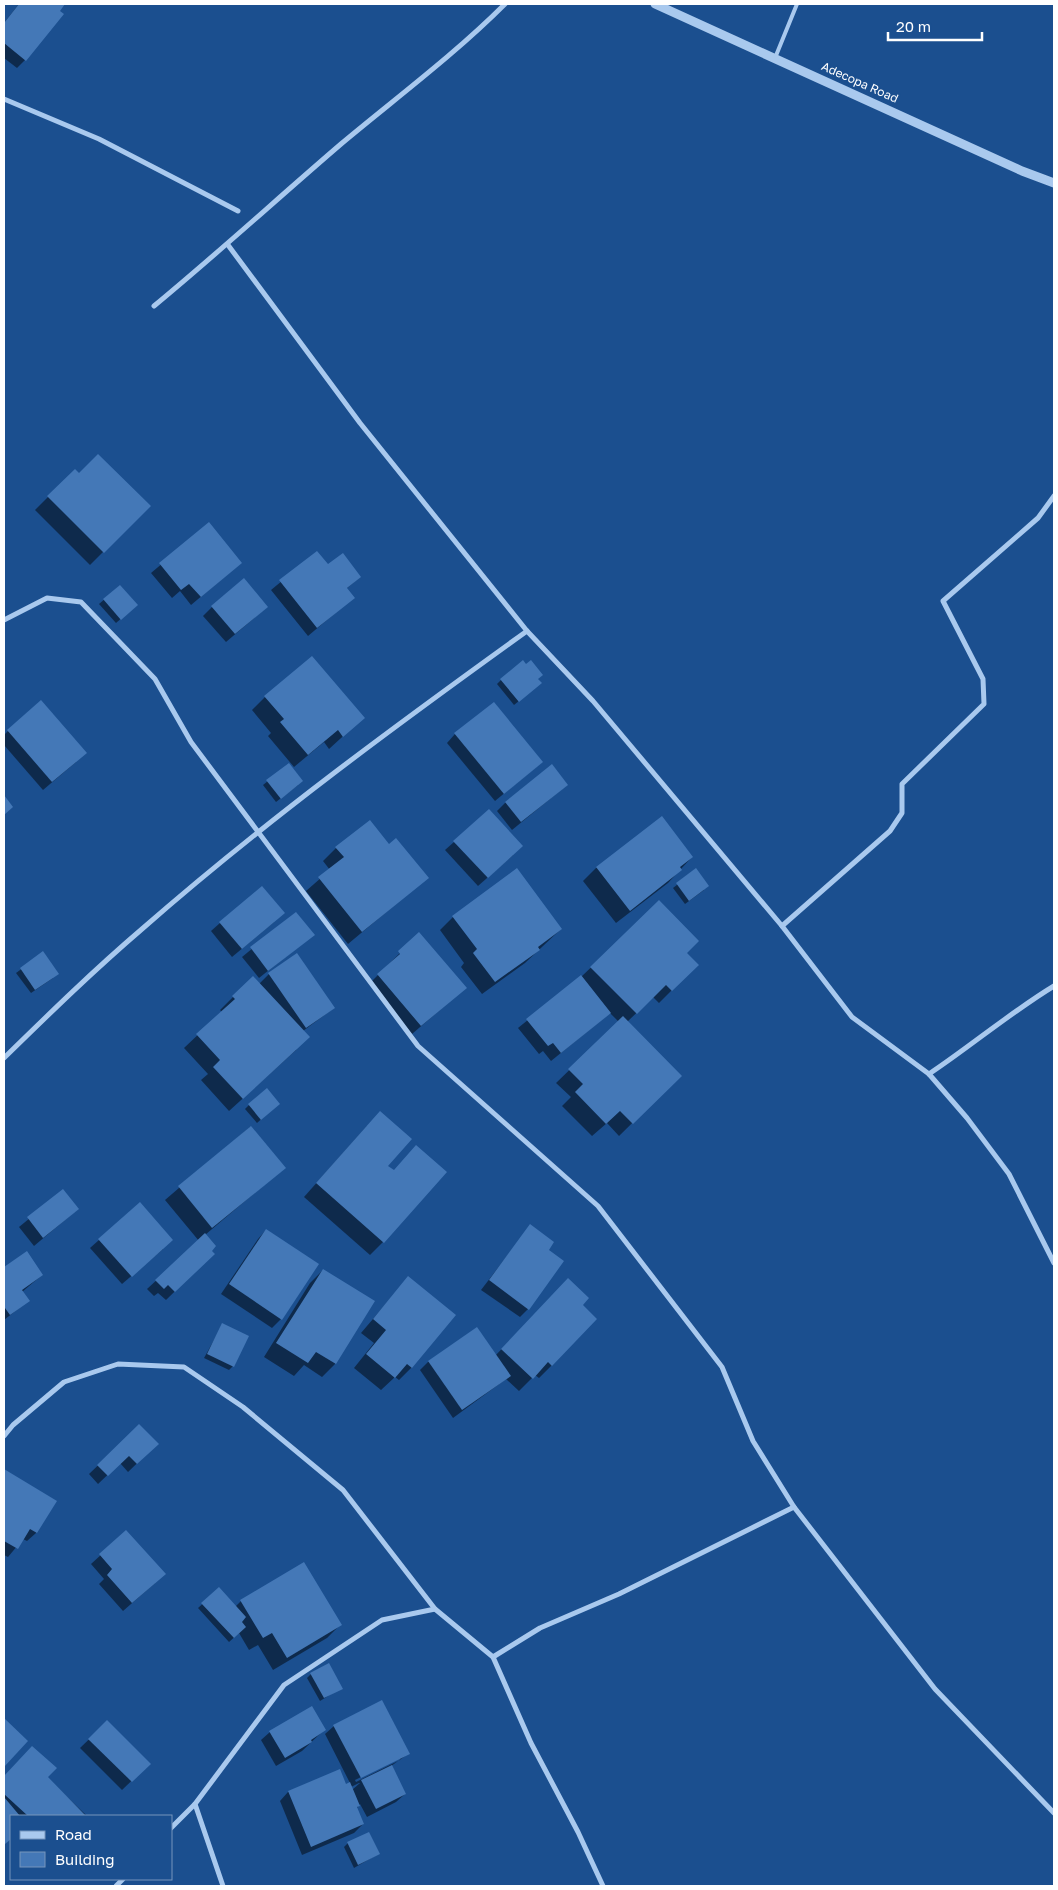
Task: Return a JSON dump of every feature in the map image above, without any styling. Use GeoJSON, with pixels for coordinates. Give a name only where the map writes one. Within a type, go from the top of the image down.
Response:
{"type":"FeatureCollection","features":[{"type":"Feature","properties":{"kind":"street"},"geometry":{"type":"LineString","coordinates":[[154,306],[228,245],[341,144],[476,33],[505,4]]}},
{"type":"Feature","properties":{"kind":"street","name":"Adecopa Road"},"geometry":{"type":"LineString","coordinates":[[655,4],[1022,171],[1054,183]]}},
{"type":"Feature","properties":{"kind":"street"},"geometry":{"type":"LineString","coordinates":[[4,100],[99,139],[238,211]]}},
{"type":"Feature","properties":{"kind":"street"},"geometry":{"type":"LineString","coordinates":[[228,245],[360,422],[527,631],[593,701],[782,926],[852,1017],[929,1074],[967,1118],[1009,1174],[1054,1263]]}},
{"type":"Feature","properties":{"kind":"street"},"geometry":{"type":"LineString","coordinates":[[782,926],[890,831],[902,813],[902,784],[984,704],[983,679],[943,601],[1038,518],[1054,496]]}},
{"type":"Feature","properties":{"kind":"street"},"geometry":{"type":"LineString","coordinates":[[4,620],[47,598],[82,602],[155,679],[191,742],[257,833],[418,1046],[598,1206],[722,1367],[753,1441],[794,1507],[935,1689],[1054,1814]]}},
{"type":"Feature","properties":{"kind":"street"},"geometry":{"type":"LineString","coordinates":[[4,1058],[84,980],[257,833],[389,730],[527,631]]}},
{"type":"Feature","properties":{"kind":"street"},"geometry":{"type":"LineString","coordinates":[[929,1074],[977,1042],[1031,1000],[1054,986]]}},
{"type":"Feature","properties":{"kind":"street"},"geometry":{"type":"LineString","coordinates":[[4,1436],[13,1425],[64,1382],[118,1364],[184,1367],[243,1407],[343,1490],[435,1609],[493,1657],[531,1743],[578,1832],[603,1886]]}},
{"type":"Feature","properties":{"kind":"street"},"geometry":{"type":"LineString","coordinates":[[493,1657],[540,1628],[620,1594],[794,1507]]}},
{"type":"Feature","properties":{"kind":"street"},"geometry":{"type":"LineString","coordinates":[[172,1827],[195,1804],[284,1685],[382,1620],[435,1609]]}},
{"type":"Feature","properties":{"kind":"street"},"geometry":{"type":"LineString","coordinates":[[195,1804],[223,1886]]}},
{"type":"Feature","properties":{"kind":"lane"},"geometry":{"type":"LineString","coordinates":[[774,58],[797,4]]}},
{"type":"Feature","properties":{"kind":"building"},"geometry":{"type":"Polygon","coordinates":[[[19,4],[65,4],[60,11],[64,14],[26,61],[4,43],[4,23],[19,4]]]}},
{"type":"Feature","properties":{"kind":"building"},"geometry":{"type":"Polygon","coordinates":[[[98,454],[151,506],[104,553],[47,496],[75,469],[79,473],[98,454]]]}},
{"type":"Feature","properties":{"kind":"building"},"geometry":{"type":"Polygon","coordinates":[[[209,522],[242,563],[201,597],[189,584],[181,590],[159,563],[209,522]]]}},
{"type":"Feature","properties":{"kind":"building"},"geometry":{"type":"Polygon","coordinates":[[[317,551],[328,564],[343,553],[361,577],[347,588],[355,598],[317,628],[279,580],[317,551]]]}},
{"type":"Feature","properties":{"kind":"building"},"geometry":{"type":"Polygon","coordinates":[[[244,578],[268,607],[235,634],[211,606],[244,578]]]}},
{"type":"Feature","properties":{"kind":"building"},"geometry":{"type":"Polygon","coordinates":[[[120,585],[138,605],[121,620],[103,599],[120,585]]]}},
{"type":"Feature","properties":{"kind":"building"},"geometry":{"type":"Polygon","coordinates":[[[312,656],[365,718],[343,737],[338,730],[308,755],[280,722],[284,719],[264,696],[312,656]]]}},
{"type":"Feature","properties":{"kind":"building"},"geometry":{"type":"Polygon","coordinates":[[[523,660],[526,664],[531,660],[543,675],[538,679],[542,683],[519,702],[500,679],[523,660]]]}},
{"type":"Feature","properties":{"kind":"building"},"geometry":{"type":"Polygon","coordinates":[[[41,700],[87,753],[52,782],[7,730],[41,700]]]}},
{"type":"Feature","properties":{"kind":"building"},"geometry":{"type":"Polygon","coordinates":[[[494,702],[543,762],[504,794],[454,733],[494,702]]]}},
{"type":"Feature","properties":{"kind":"building"},"geometry":{"type":"Polygon","coordinates":[[[289,763],[303,781],[281,799],[266,780],[289,763]]]}},
{"type":"Feature","properties":{"kind":"building"},"geometry":{"type":"Polygon","coordinates":[[[552,764],[568,785],[521,822],[505,802],[552,764]]]}},
{"type":"Feature","properties":{"kind":"building"},"geometry":{"type":"Polygon","coordinates":[[[4,795],[13,807],[4,815],[4,795]]]}},
{"type":"Feature","properties":{"kind":"building"},"geometry":{"type":"Polygon","coordinates":[[[489,809],[523,846],[488,878],[453,841],[489,809]]]}},
{"type":"Feature","properties":{"kind":"building"},"geometry":{"type":"Polygon","coordinates":[[[662,816],[693,857],[680,867],[682,870],[630,911],[596,867],[662,816]]]}},
{"type":"Feature","properties":{"kind":"building"},"geometry":{"type":"Polygon","coordinates":[[[370,820],[389,844],[396,838],[429,878],[362,932],[318,877],[344,857],[335,847],[370,820]]]}},
{"type":"Feature","properties":{"kind":"building"},"geometry":{"type":"Polygon","coordinates":[[[517,868],[562,929],[538,947],[540,950],[495,982],[473,953],[477,949],[452,916],[517,868]]]}},
{"type":"Feature","properties":{"kind":"building"},"geometry":{"type":"Polygon","coordinates":[[[696,868],[709,886],[689,901],[676,883],[696,868]]]}},
{"type":"Feature","properties":{"kind":"building"},"geometry":{"type":"Polygon","coordinates":[[[262,886],[285,913],[242,949],[219,922],[262,886]]]}},
{"type":"Feature","properties":{"kind":"building"},"geometry":{"type":"Polygon","coordinates":[[[659,900],[699,941],[687,953],[699,965],[672,991],[666,985],[637,1014],[590,967],[659,900]]]}},
{"type":"Feature","properties":{"kind":"building"},"geometry":{"type":"Polygon","coordinates":[[[296,912],[315,935],[268,971],[250,947],[296,912]]]}},
{"type":"Feature","properties":{"kind":"building"},"geometry":{"type":"Polygon","coordinates":[[[419,932],[467,988],[421,1026],[377,974],[400,954],[398,951],[419,932]]]}},
{"type":"Feature","properties":{"kind":"building"},"geometry":{"type":"Polygon","coordinates":[[[43,951],[59,974],[35,990],[20,968],[43,951]]]}},
{"type":"Feature","properties":{"kind":"building"},"geometry":{"type":"Polygon","coordinates":[[[297,953],[335,1008],[306,1028],[268,973],[297,953]]]}},
{"type":"Feature","properties":{"kind":"building"},"geometry":{"type":"Polygon","coordinates":[[[581,975],[611,1013],[561,1053],[553,1043],[548,1046],[526,1019],[581,975]]]}},
{"type":"Feature","properties":{"kind":"building"},"geometry":{"type":"Polygon","coordinates":[[[253,976],[310,1037],[243,1099],[213,1067],[220,1060],[196,1034],[235,999],[232,996],[253,976]]]}},
{"type":"Feature","properties":{"kind":"building"},"geometry":{"type":"Polygon","coordinates":[[[623,1016],[682,1076],[633,1124],[620,1111],[606,1124],[575,1092],[583,1084],[568,1069],[623,1016]]]}},
{"type":"Feature","properties":{"kind":"building"},"geometry":{"type":"Polygon","coordinates":[[[267,1088],[280,1104],[261,1120],[248,1104],[267,1088]]]}},
{"type":"Feature","properties":{"kind":"building"},"geometry":{"type":"Polygon","coordinates":[[[380,1111],[412,1139],[388,1166],[394,1170],[416,1145],[447,1172],[384,1243],[316,1183],[380,1111]]]}},
{"type":"Feature","properties":{"kind":"building"},"geometry":{"type":"Polygon","coordinates":[[[251,1126],[286,1168],[212,1228],[178,1186],[251,1126]]]}},
{"type":"Feature","properties":{"kind":"building"},"geometry":{"type":"Polygon","coordinates":[[[63,1189],[79,1209],[43,1238],[27,1217],[63,1189]]]}},
{"type":"Feature","properties":{"kind":"building"},"geometry":{"type":"Polygon","coordinates":[[[140,1202],[173,1240],[132,1277],[98,1239],[140,1202]]]}},
{"type":"Feature","properties":{"kind":"building"},"geometry":{"type":"Polygon","coordinates":[[[530,1224],[554,1242],[549,1250],[564,1261],[529,1310],[489,1280],[530,1224]]]}},
{"type":"Feature","properties":{"kind":"building"},"geometry":{"type":"Polygon","coordinates":[[[266,1229],[319,1264],[282,1320],[229,1284],[266,1229]]]}},
{"type":"Feature","properties":{"kind":"building"},"geometry":{"type":"Polygon","coordinates":[[[205,1233],[216,1246],[212,1251],[215,1254],[175,1292],[168,1285],[164,1289],[155,1280],[205,1233]]]}},
{"type":"Feature","properties":{"kind":"building"},"geometry":{"type":"Polygon","coordinates":[[[27,1251],[43,1275],[22,1290],[30,1301],[10,1315],[4,1309],[4,1267],[27,1251]]]}},
{"type":"Feature","properties":{"kind":"building"},"geometry":{"type":"Polygon","coordinates":[[[323,1269],[375,1301],[336,1364],[316,1352],[308,1363],[276,1343],[323,1269]]]}},
{"type":"Feature","properties":{"kind":"building"},"geometry":{"type":"Polygon","coordinates":[[[408,1276],[456,1315],[412,1368],[407,1364],[395,1378],[366,1354],[386,1330],[373,1319],[408,1276]]]}},
{"type":"Feature","properties":{"kind":"building"},"geometry":{"type":"Polygon","coordinates":[[[568,1278],[589,1298],[583,1305],[597,1319],[552,1366],[548,1362],[533,1379],[501,1349],[568,1278]]]}},
{"type":"Feature","properties":{"kind":"building"},"geometry":{"type":"Polygon","coordinates":[[[222,1323],[249,1336],[234,1367],[207,1354],[222,1323]]]}},
{"type":"Feature","properties":{"kind":"building"},"geometry":{"type":"Polygon","coordinates":[[[477,1327],[511,1376],[462,1410],[428,1361],[477,1327]]]}},
{"type":"Feature","properties":{"kind":"building"},"geometry":{"type":"Polygon","coordinates":[[[139,1424],[159,1444],[137,1464],[129,1456],[108,1476],[97,1465],[139,1424]]]}},
{"type":"Feature","properties":{"kind":"building"},"geometry":{"type":"Polygon","coordinates":[[[4,1469],[57,1501],[37,1533],[30,1529],[18,1549],[4,1541],[4,1469]]]}},
{"type":"Feature","properties":{"kind":"building"},"geometry":{"type":"Polygon","coordinates":[[[126,1530],[166,1574],[132,1603],[107,1575],[112,1569],[99,1554],[126,1530]]]}},
{"type":"Feature","properties":{"kind":"building"},"geometry":{"type":"Polygon","coordinates":[[[304,1562],[342,1625],[287,1658],[272,1633],[263,1638],[240,1600],[304,1562]]]}},
{"type":"Feature","properties":{"kind":"building"},"geometry":{"type":"Polygon","coordinates":[[[219,1587],[246,1617],[242,1622],[246,1627],[234,1638],[201,1603],[219,1587]]]}},
{"type":"Feature","properties":{"kind":"building"},"geometry":{"type":"Polygon","coordinates":[[[329,1663],[343,1689],[324,1698],[310,1673],[329,1663]]]}},
{"type":"Feature","properties":{"kind":"building"},"geometry":{"type":"Polygon","coordinates":[[[382,1700],[410,1754],[361,1778],[333,1725],[382,1700]]]}},
{"type":"Feature","properties":{"kind":"building"},"geometry":{"type":"Polygon","coordinates":[[[312,1706],[326,1730],[311,1740],[312,1742],[285,1758],[269,1731],[312,1706]]]}},
{"type":"Feature","properties":{"kind":"building"},"geometry":{"type":"Polygon","coordinates":[[[4,1718],[28,1741],[4,1767],[4,1718]]]}},
{"type":"Feature","properties":{"kind":"building"},"geometry":{"type":"Polygon","coordinates":[[[107,1720],[151,1764],[132,1782],[88,1739],[107,1720]]]}},
{"type":"Feature","properties":{"kind":"building"},"geometry":{"type":"Polygon","coordinates":[[[32,1746],[57,1768],[48,1777],[85,1815],[27,1815],[4,1794],[4,1776],[32,1746]]]}},
{"type":"Feature","properties":{"kind":"building"},"geometry":{"type":"Polygon","coordinates":[[[392,1765],[406,1794],[376,1809],[361,1780],[392,1765]]]}},
{"type":"Feature","properties":{"kind":"building"},"geometry":{"type":"Polygon","coordinates":[[[340,1769],[346,1784],[350,1782],[360,1806],[357,1807],[364,1824],[311,1847],[288,1791],[340,1769]]]}},
{"type":"Feature","properties":{"kind":"building"},"geometry":{"type":"Polygon","coordinates":[[[4,1797],[19,1815],[10,1815],[10,1840],[4,1845],[4,1797]]]}},
{"type":"Feature","properties":{"kind":"building"},"geometry":{"type":"Polygon","coordinates":[[[369,1832],[380,1854],[358,1865],[347,1842],[369,1832]]]}}]}
